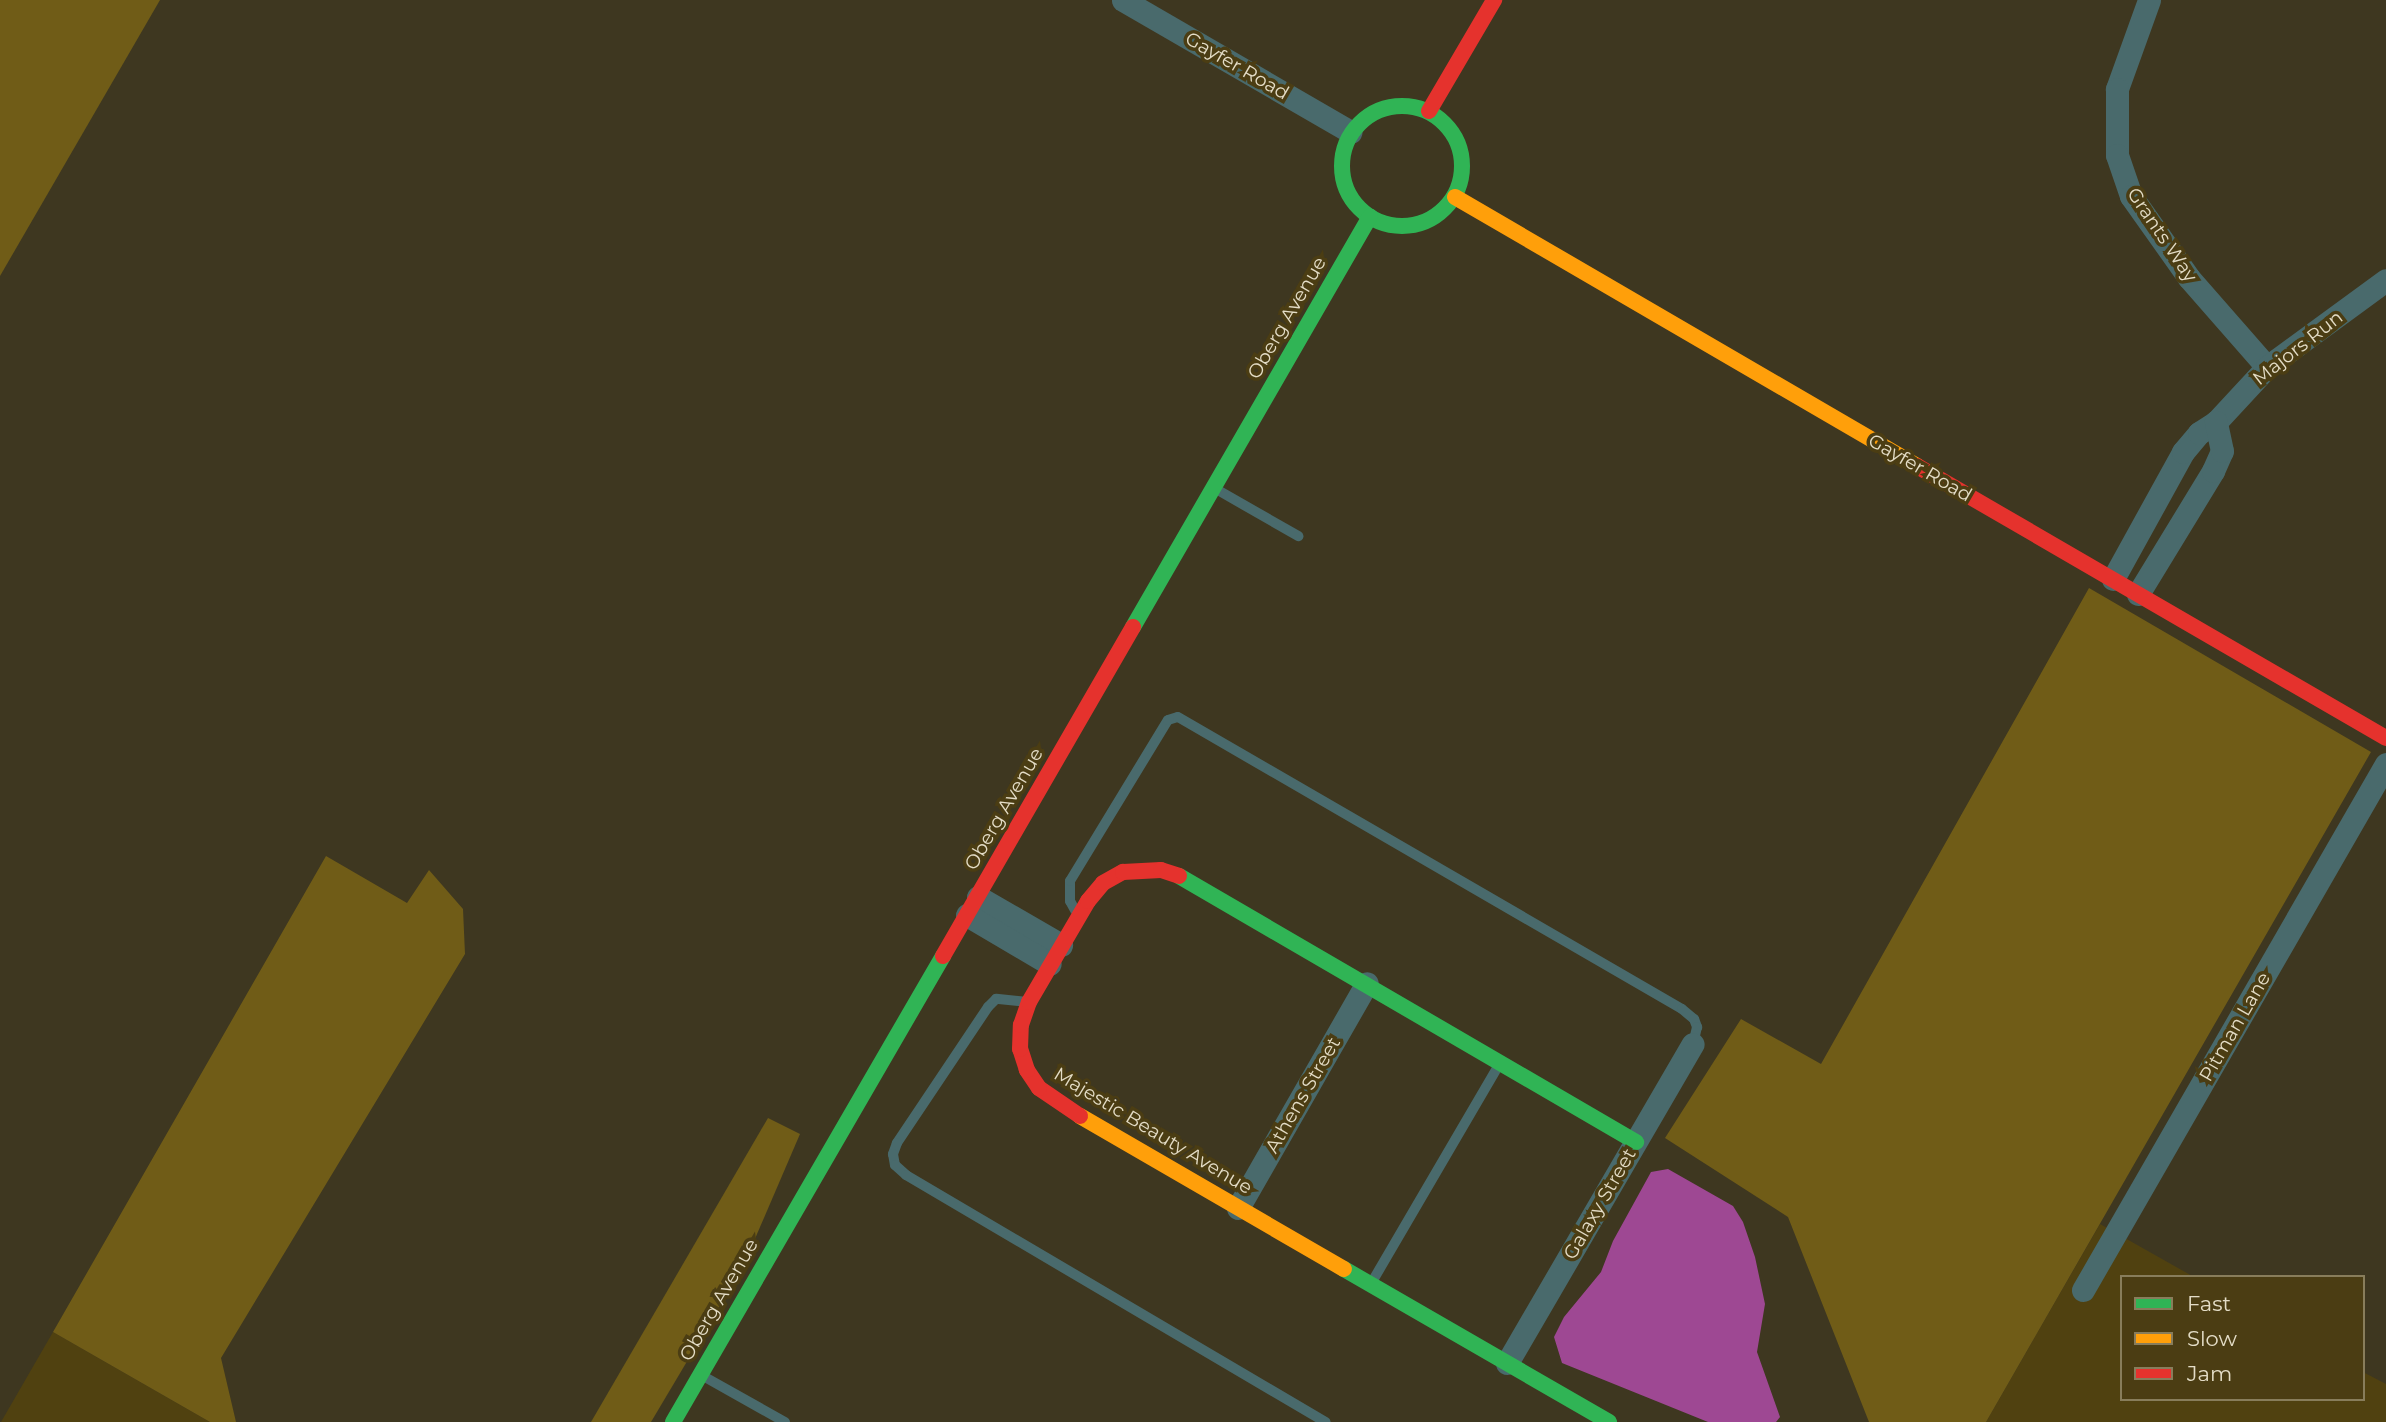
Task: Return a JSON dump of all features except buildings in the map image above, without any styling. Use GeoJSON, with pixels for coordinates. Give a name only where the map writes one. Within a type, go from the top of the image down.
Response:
{"type":"FeatureCollection","features":[{"type":"Feature","properties":{"kind":"street","name":"Gayfer Road"},"geometry":{"type":"LineString","coordinates":[[1124,0],[1351,132]]}},
{"type":"Feature","properties":{"kind":"street"},"geometry":{"type":"LineString","coordinates":[[1429,111],[1494,0]]}},
{"type":"Feature","properties":{"kind":"street","name":"Grants Way"},"geometry":{"type":"LineString","coordinates":[[2149,0],[2117,89],[2117,155],[2131,196],[2189,278],[2267,367]]}},
{"type":"Feature","properties":{"kind":"street"},"geometry":{"type":"LineString","coordinates":[[1412,106],[1429,111],[1446,122],[1457,139],[1463,158],[1462,178],[1455,197],[1432,219],[1417,225],[1393,225],[1370,217],[1349,194],[1343,178],[1342,162],[1351,132],[1363,119],[1378,110],[1412,106]]}},
{"type":"Feature","properties":{"kind":"street","name":"Gayfer Road"},"geometry":{"type":"LineString","coordinates":[[1455,197],[2386,738]]}},
{"type":"Feature","properties":{"kind":"street","name":"Oberg Avenue"},"geometry":{"type":"LineString","coordinates":[[673,1422],[1370,217]]}},
{"type":"Feature","properties":{"kind":"street","name":"Majors Run"},"geometry":{"type":"LineString","coordinates":[[2113,579],[2183,452],[2199,433],[2216,422],[2267,367],[2386,280]]}},
{"type":"Feature","properties":{"kind":"street"},"geometry":{"type":"LineString","coordinates":[[2138,594],[2213,471],[2222,451],[2216,422]]}},
{"type":"Feature","properties":{"kind":"street","name":"Pitman Lane"},"geometry":{"type":"LineString","coordinates":[[2083,1290],[2386,764]]}},
{"type":"Feature","properties":{"kind":"street","name":"Majestic Beauty Avenue"},"geometry":{"type":"LineString","coordinates":[[1609,1422],[1053,1100],[1039,1088],[1020,1049],[1021,1025],[1029,1002],[1055,954],[1103,883],[1123,872],[1161,870],[1178,875],[1367,983],[1636,1142]]}},
{"type":"Feature","properties":{"kind":"street"},"geometry":{"type":"LineString","coordinates":[[972,906],[1055,954]]}},
{"type":"Feature","properties":{"kind":"street","name":"Athens Street"},"geometry":{"type":"LineString","coordinates":[[1238,1208],[1367,983]]}},
{"type":"Feature","properties":{"kind":"street","name":"Galaxy Street"},"geometry":{"type":"LineString","coordinates":[[1507,1363],[1693,1044]]}},
{"type":"Feature","properties":{"kind":"lane"},"geometry":{"type":"LineString","coordinates":[[1214,488],[1298,536]]}},
{"type":"Feature","properties":{"kind":"lane"},"geometry":{"type":"LineString","coordinates":[[1079,916],[1070,901],[1070,881],[1168,720],[1178,718],[1682,1009],[1694,1019],[1697,1027],[1693,1044]]}},
{"type":"Feature","properties":{"kind":"lane"},"geometry":{"type":"LineString","coordinates":[[1029,1002],[996,999],[988,1007],[897,1143],[893,1154],[895,1165],[906,1175],[1326,1422]]}},
{"type":"Feature","properties":{"kind":"lane"},"geometry":{"type":"LineString","coordinates":[[1370,1284],[1501,1062]]}},
{"type":"Feature","properties":{"kind":"lane"},"geometry":{"type":"LineString","coordinates":[[700,1374],[785,1422]]}},
{"type":"Feature","properties":{"kind":"shaded area"},"geometry":{"type":"Polygon","coordinates":[[[0,0],[160,0],[0,276],[0,0]]]}},
{"type":"Feature","properties":{"kind":"shaded area"},"geometry":{"type":"Polygon","coordinates":[[[2089,588],[2371,752],[1986,1422],[1869,1422],[1788,1217],[1665,1138],[1741,1019],[1821,1064],[2089,588]]]}},
{"type":"Feature","properties":{"kind":"shaded area"},"geometry":{"type":"Polygon","coordinates":[[[326,856],[407,903],[429,870],[463,909],[465,954],[221,1358],[236,1422],[210,1422],[53,1332],[326,856]]]}},
{"type":"Feature","properties":{"kind":"shaded area"},"geometry":{"type":"Polygon","coordinates":[[[768,1118],[800,1134],[742,1269],[651,1422],[591,1422],[768,1118]]]}},
{"type":"Feature","properties":{"kind":"shaded area"},"geometry":{"type":"Polygon","coordinates":[[[1668,1169],[1733,1206],[1743,1222],[1755,1257],[1765,1304],[1757,1352],[1780,1417],[1776,1422],[1708,1422],[1562,1363],[1554,1337],[1564,1317],[1601,1272],[1613,1241],[1651,1172],[1668,1169]]]}},
{"type":"Feature","properties":{"kind":"shaded area"},"geometry":{"type":"Polygon","coordinates":[[[2100,1224],[2190,1275],[2120,1275],[2120,1401],[2365,1401],[2365,1373],[2386,1384],[2386,1422],[1986,1422],[2100,1224]]]}},
{"type":"Feature","properties":{"kind":"shaded area"},"geometry":{"type":"Polygon","coordinates":[[[53,1332],[210,1422],[1,1422],[53,1332]]]}},
{"type":"Feature","properties":{"kind":"traffic: fast"},"geometry":{"type":"LineString","coordinates":[[1402,106],[1425,110],[1445,123],[1458,143],[1462,166],[1458,189],[1445,209],[1425,222],[1402,226],[1379,222],[1359,209],[1346,189],[1342,166],[1346,143],[1359,123],[1379,110],[1402,106]]}},
{"type":"Feature","properties":{"kind":"traffic: fast"},"geometry":{"type":"LineString","coordinates":[[1133,627],[1370,217]]}},
{"type":"Feature","properties":{"kind":"traffic: fast"},"geometry":{"type":"LineString","coordinates":[[1179,876],[1636,1142]]}},
{"type":"Feature","properties":{"kind":"traffic: fast"},"geometry":{"type":"LineString","coordinates":[[673,1422],[943,956]]}},
{"type":"Feature","properties":{"kind":"traffic: fast"},"geometry":{"type":"LineString","coordinates":[[1344,1269],[1609,1422]]}},
{"type":"Feature","properties":{"kind":"traffic: slow"},"geometry":{"type":"LineString","coordinates":[[1455,197],[1917,466]]}},
{"type":"Feature","properties":{"kind":"traffic: slow"},"geometry":{"type":"LineString","coordinates":[[1080,1116],[1344,1269]]}},
{"type":"Feature","properties":{"kind":"traffic: jam"},"geometry":{"type":"LineString","coordinates":[[1429,111],[1494,0]]}},
{"type":"Feature","properties":{"kind":"traffic: jam"},"geometry":{"type":"LineString","coordinates":[[1917,466],[2386,738]]}},
{"type":"Feature","properties":{"kind":"traffic: jam"},"geometry":{"type":"LineString","coordinates":[[943,956],[1133,627]]}},
{"type":"Feature","properties":{"kind":"traffic: jam"},"geometry":{"type":"LineString","coordinates":[[1080,1116],[1039,1088],[1027,1070],[1020,1049],[1021,1025],[1029,1002],[1088,901],[1103,883],[1123,872],[1161,870],[1179,876]]}}]}
